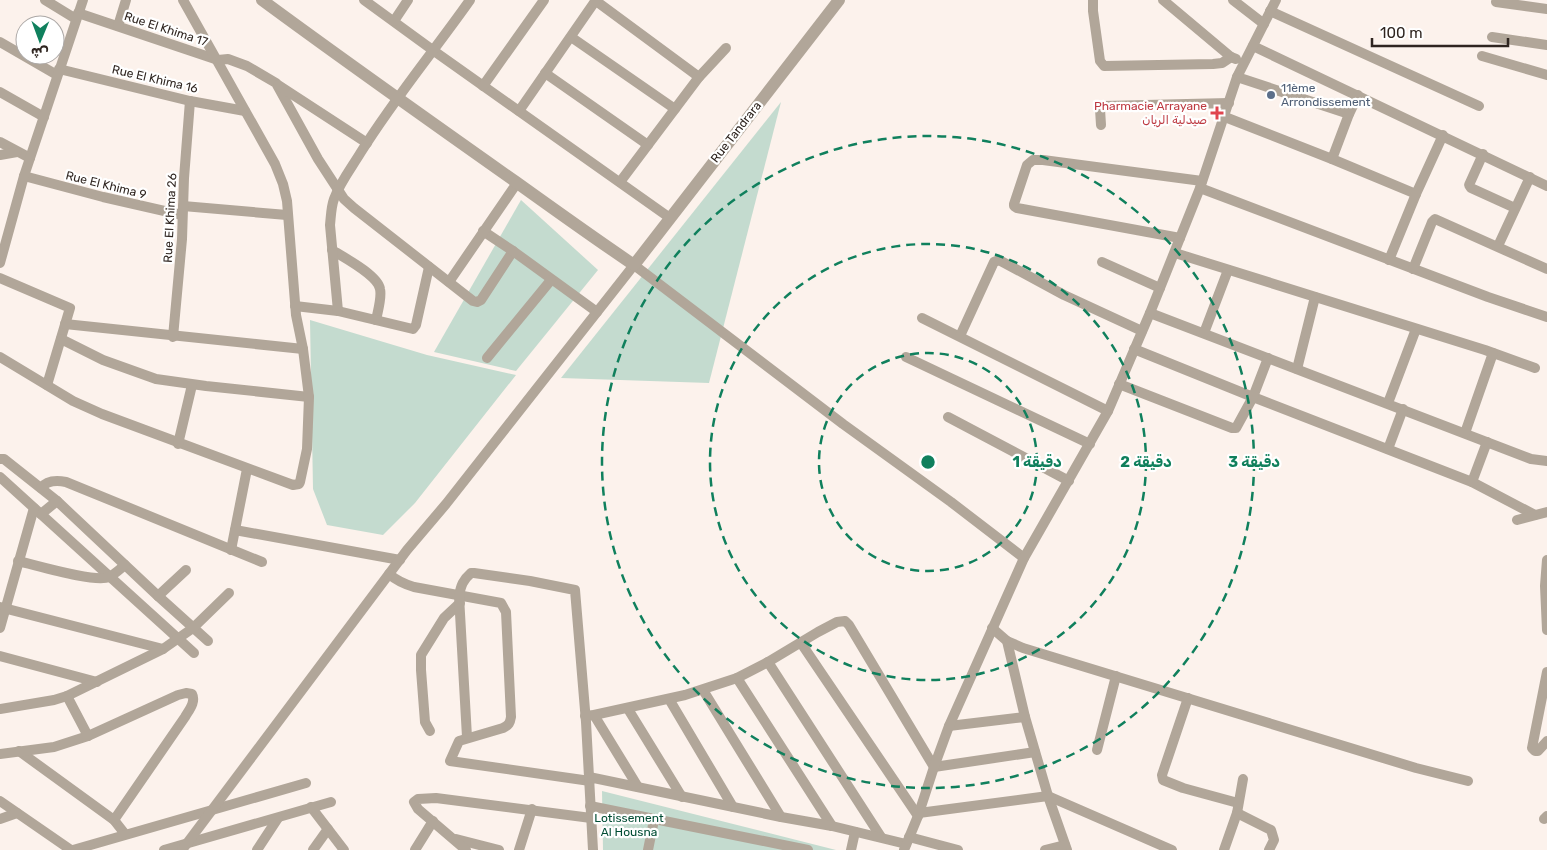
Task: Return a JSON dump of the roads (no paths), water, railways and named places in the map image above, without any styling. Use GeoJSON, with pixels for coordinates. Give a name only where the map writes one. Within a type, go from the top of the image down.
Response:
{"type":"FeatureCollection","features":[{"type":"Feature","properties":{"kind":"street","name":"Rue El Khima 17"},"geometry":{"type":"LineString","coordinates":[[45,0],[77,16],[118,26],[218,60],[228,59],[247,66],[367,143]]}},
{"type":"Feature","properties":{"kind":"street"},"geometry":{"type":"LineString","coordinates":[[0,262],[24,176],[83,0]]}},
{"type":"Feature","properties":{"kind":"street"},"geometry":{"type":"LineString","coordinates":[[118,26],[126,0]]}},
{"type":"Feature","properties":{"kind":"street"},"geometry":{"type":"LineString","coordinates":[[262,0],[585,232],[634,265],[843,424],[951,502],[1024,558]]}},
{"type":"Feature","properties":{"kind":"street"},"geometry":{"type":"LineString","coordinates":[[364,0],[670,218]]}},
{"type":"Feature","properties":{"kind":"street"},"geometry":{"type":"LineString","coordinates":[[394,21],[408,0]]}},
{"type":"Feature","properties":{"kind":"street"},"geometry":{"type":"LineString","coordinates":[[338,311],[332,250],[331,211],[338,190],[397,98],[434,51],[470,0]]}},
{"type":"Feature","properties":{"kind":"street"},"geometry":{"type":"LineString","coordinates":[[483,86],[544,0]]}},
{"type":"Feature","properties":{"kind":"street","name":"Rue Tandrara"},"geometry":{"type":"LineString","coordinates":[[634,265],[839,0]]}},
{"type":"Feature","properties":{"kind":"street"},"geometry":{"type":"LineString","coordinates":[[1093,0],[1100,61],[1104,66],[1213,64],[1222,63],[1231,57]]}},
{"type":"Feature","properties":{"kind":"street"},"geometry":{"type":"LineString","coordinates":[[1163,0],[1231,57],[1244,63]]}},
{"type":"Feature","properties":{"kind":"street"},"geometry":{"type":"LineString","coordinates":[[1233,0],[1264,24]]}},
{"type":"Feature","properties":{"kind":"street"},"geometry":{"type":"LineString","coordinates":[[907,844],[949,726],[1024,558],[1108,411],[1175,253],[1225,117],[1237,77],[1276,0]]}},
{"type":"Feature","properties":{"kind":"street"},"geometry":{"type":"LineString","coordinates":[[0,357],[73,401],[102,414],[178,444],[293,485],[299,484],[302,478],[306,449],[309,397],[295,306],[285,192],[281,176],[218,60],[182,1]]}},
{"type":"Feature","properties":{"kind":"street"},"geometry":{"type":"LineString","coordinates":[[519,111],[596,1],[699,77]]}},
{"type":"Feature","properties":{"kind":"street"},"geometry":{"type":"LineString","coordinates":[[1496,2],[1547,10]]}},
{"type":"Feature","properties":{"kind":"street"},"geometry":{"type":"LineString","coordinates":[[1270,11],[1479,106]]}},
{"type":"Feature","properties":{"kind":"street"},"geometry":{"type":"LineString","coordinates":[[571,37],[674,109]]}},
{"type":"Feature","properties":{"kind":"street"},"geometry":{"type":"LineString","coordinates":[[1492,38],[1547,46]]}},
{"type":"Feature","properties":{"kind":"street","name":"Rue El Khima 16"},"geometry":{"type":"LineString","coordinates":[[0,42],[58,72],[245,111]]}},
{"type":"Feature","properties":{"kind":"street"},"geometry":{"type":"LineString","coordinates":[[1253,46],[1547,186]]}},
{"type":"Feature","properties":{"kind":"street"},"geometry":{"type":"LineString","coordinates":[[620,182],[699,77],[726,48]]}},
{"type":"Feature","properties":{"kind":"street"},"geometry":{"type":"LineString","coordinates":[[1482,56],[1547,76]]}},
{"type":"Feature","properties":{"kind":"street"},"geometry":{"type":"LineString","coordinates":[[545,73],[648,145]]}},
{"type":"Feature","properties":{"kind":"street"},"geometry":{"type":"LineString","coordinates":[[1237,77],[1348,114]]}},
{"type":"Feature","properties":{"kind":"street"},"geometry":{"type":"LineString","coordinates":[[276,83],[318,159],[344,199],[473,301],[481,300],[513,251]]}},
{"type":"Feature","properties":{"kind":"street"},"geometry":{"type":"LineString","coordinates":[[0,92],[44,117]]}},
{"type":"Feature","properties":{"kind":"street"},"geometry":{"type":"LineString","coordinates":[[1332,159],[1348,114],[1358,95]]}},
{"type":"Feature","properties":{"kind":"street","name":"Rue El Khima 26"},"geometry":{"type":"LineString","coordinates":[[173,336],[182,239],[190,101]]}},
{"type":"Feature","properties":{"kind":"street"},"geometry":{"type":"LineString","coordinates":[[1101,125],[1100,109],[1103,106],[1229,103]]}},
{"type":"Feature","properties":{"kind":"street"},"geometry":{"type":"LineString","coordinates":[[1225,117],[1416,194]]}},
{"type":"Feature","properties":{"kind":"street"},"geometry":{"type":"LineString","coordinates":[[1389,260],[1443,135]]}},
{"type":"Feature","properties":{"kind":"street"},"geometry":{"type":"LineString","coordinates":[[0,142],[30,158]]}},
{"type":"Feature","properties":{"kind":"street"},"geometry":{"type":"LineString","coordinates":[[0,155],[17,152]]}},
{"type":"Feature","properties":{"kind":"street"},"geometry":{"type":"LineString","coordinates":[[1483,154],[1469,185],[1471,188],[1515,208]]}},
{"type":"Feature","properties":{"kind":"street"},"geometry":{"type":"LineString","coordinates":[[1180,238],[1017,208],[1014,204],[1027,165],[1032,160],[1053,161],[1201,185],[1389,260],[1547,317]]}},
{"type":"Feature","properties":{"kind":"street","name":"Rue El Khima 9"},"geometry":{"type":"LineString","coordinates":[[24,176],[95,195],[183,211],[288,215]]}},
{"type":"Feature","properties":{"kind":"street"},"geometry":{"type":"LineString","coordinates":[[1498,246],[1530,177]]}},
{"type":"Feature","properties":{"kind":"street"},"geometry":{"type":"LineString","coordinates":[[449,282],[517,183]]}},
{"type":"Feature","properties":{"kind":"street"},"geometry":{"type":"LineString","coordinates":[[1413,268],[1434,219],[1547,269]]}},
{"type":"Feature","properties":{"kind":"street"},"geometry":{"type":"LineString","coordinates":[[483,231],[597,312]]}},
{"type":"Feature","properties":{"kind":"street"},"geometry":{"type":"LineString","coordinates":[[332,250],[365,271],[379,284],[381,292],[376,320]]}},
{"type":"Feature","properties":{"kind":"street"},"geometry":{"type":"LineString","coordinates":[[1175,253],[1494,353],[1536,368]]}},
{"type":"Feature","properties":{"kind":"street"},"geometry":{"type":"LineString","coordinates":[[960,336],[994,262],[999,260],[1064,295],[1142,331]]}},
{"type":"Feature","properties":{"kind":"street"},"geometry":{"type":"LineString","coordinates":[[1102,262],[1160,288]]}},
{"type":"Feature","properties":{"kind":"street"},"geometry":{"type":"LineString","coordinates":[[184,846],[389,574],[634,265]]}},
{"type":"Feature","properties":{"kind":"street"},"geometry":{"type":"LineString","coordinates":[[295,306],[338,311],[413,329],[416,325],[429,267]]}},
{"type":"Feature","properties":{"kind":"street"},"geometry":{"type":"LineString","coordinates":[[1204,333],[1228,270]]}},
{"type":"Feature","properties":{"kind":"street"},"geometry":{"type":"LineString","coordinates":[[0,278],[70,308],[47,385]]}},
{"type":"Feature","properties":{"kind":"street"},"geometry":{"type":"LineString","coordinates":[[487,358],[551,280]]}},
{"type":"Feature","properties":{"kind":"street"},"geometry":{"type":"LineString","coordinates":[[1297,369],[1315,298]]}},
{"type":"Feature","properties":{"kind":"street"},"geometry":{"type":"LineString","coordinates":[[1150,313],[1487,442],[1531,458],[1547,461]]}},
{"type":"Feature","properties":{"kind":"street"},"geometry":{"type":"LineString","coordinates":[[922,318],[1108,411]]}},
{"type":"Feature","properties":{"kind":"street"},"geometry":{"type":"LineString","coordinates":[[65,324],[303,349]]}},
{"type":"Feature","properties":{"kind":"street"},"geometry":{"type":"LineString","coordinates":[[1388,404],[1416,329]]}},
{"type":"Feature","properties":{"kind":"street"},"geometry":{"type":"LineString","coordinates":[[61,339],[103,360],[156,379],[192,385],[309,397]]}},
{"type":"Feature","properties":{"kind":"street"},"geometry":{"type":"LineString","coordinates":[[1134,349],[1472,482],[1535,515]]}},
{"type":"Feature","properties":{"kind":"street"},"geometry":{"type":"LineString","coordinates":[[1465,433],[1494,353]]}},
{"type":"Feature","properties":{"kind":"street"},"geometry":{"type":"LineString","coordinates":[[906,357],[1090,444]]}},
{"type":"Feature","properties":{"kind":"street"},"geometry":{"type":"LineString","coordinates":[[1119,384],[1236,428],[1239,426],[1253,397],[1268,358]]}},
{"type":"Feature","properties":{"kind":"street"},"geometry":{"type":"LineString","coordinates":[[178,444],[192,385]]}},
{"type":"Feature","properties":{"kind":"street"},"geometry":{"type":"LineString","coordinates":[[1388,449],[1403,410]]}},
{"type":"Feature","properties":{"kind":"street"},"geometry":{"type":"LineString","coordinates":[[948,417],[1069,481]]}},
{"type":"Feature","properties":{"kind":"street"},"geometry":{"type":"LineString","coordinates":[[1472,482],[1487,442]]}},
{"type":"Feature","properties":{"kind":"street"},"geometry":{"type":"LineString","coordinates":[[1,462],[57,500],[208,641]]}},
{"type":"Feature","properties":{"kind":"street"},"geometry":{"type":"LineString","coordinates":[[231,550],[248,469]]}},
{"type":"Feature","properties":{"kind":"street"},"geometry":{"type":"LineString","coordinates":[[0,477],[194,653]]}},
{"type":"Feature","properties":{"kind":"street"},"geometry":{"type":"LineString","coordinates":[[40,488],[51,481],[66,482],[262,562]]}},
{"type":"Feature","properties":{"kind":"street"},"geometry":{"type":"LineString","coordinates":[[0,628],[3,608],[37,511],[57,500]]}},
{"type":"Feature","properties":{"kind":"street"},"geometry":{"type":"LineString","coordinates":[[1517,520],[1547,512]]}},
{"type":"Feature","properties":{"kind":"street"},"geometry":{"type":"LineString","coordinates":[[235,530],[400,560]]}},
{"type":"Feature","properties":{"kind":"street"},"geometry":{"type":"LineString","coordinates":[[1547,560],[1547,630]]}},
{"type":"Feature","properties":{"kind":"street"},"geometry":{"type":"LineString","coordinates":[[18,561],[101,578],[109,577],[125,565]]}},
{"type":"Feature","properties":{"kind":"street"},"geometry":{"type":"LineString","coordinates":[[158,596],[186,570]]}},
{"type":"Feature","properties":{"kind":"street"},"geometry":{"type":"LineString","coordinates":[[467,737],[459,600],[461,584],[471,573],[530,581],[575,590],[590,716],[590,806],[593,850]]}},
{"type":"Feature","properties":{"kind":"street"},"geometry":{"type":"LineString","coordinates":[[389,574],[404,584],[459,600],[500,603],[506,612],[510,722],[504,728],[467,737],[459,741],[450,760],[638,787],[781,818],[832,826],[907,844],[958,850]]}},
{"type":"Feature","properties":{"kind":"street"},"geometry":{"type":"LineString","coordinates":[[0,709],[67,696],[164,649],[193,628],[228,593]]}},
{"type":"Feature","properties":{"kind":"street"},"geometry":{"type":"LineString","coordinates":[[430,731],[425,722],[421,670],[422,655],[444,618],[459,600]]}},
{"type":"Feature","properties":{"kind":"street"},"geometry":{"type":"LineString","coordinates":[[3,608],[164,649]]}},
{"type":"Feature","properties":{"kind":"street"},"geometry":{"type":"LineString","coordinates":[[590,716],[670,699],[737,678],[837,622],[845,621],[934,766]]}},
{"type":"Feature","properties":{"kind":"street"},"geometry":{"type":"LineString","coordinates":[[992,628],[1007,641],[1022,648],[1416,768],[1468,781]]}},
{"type":"Feature","properties":{"kind":"street"},"geometry":{"type":"LineString","coordinates":[[1007,641],[1024,717],[1066,847],[1045,850]]}},
{"type":"Feature","properties":{"kind":"street"},"geometry":{"type":"LineString","coordinates":[[801,643],[918,814]]}},
{"type":"Feature","properties":{"kind":"street"},"geometry":{"type":"LineString","coordinates":[[0,656],[97,682]]}},
{"type":"Feature","properties":{"kind":"street"},"geometry":{"type":"LineString","coordinates":[[768,662],[881,837]]}},
{"type":"Feature","properties":{"kind":"street"},"geometry":{"type":"LineString","coordinates":[[1547,672],[1532,748],[1538,751],[1547,741]]}},
{"type":"Feature","properties":{"kind":"street"},"geometry":{"type":"LineString","coordinates":[[1096,750],[1116,676]]}},
{"type":"Feature","properties":{"kind":"street"},"geometry":{"type":"LineString","coordinates":[[737,678],[832,826]]}},
{"type":"Feature","properties":{"kind":"street"},"geometry":{"type":"LineString","coordinates":[[703,690],[781,818]]}},
{"type":"Feature","properties":{"kind":"street"},"geometry":{"type":"LineString","coordinates":[[0,754],[54,747],[88,736],[178,695],[189,693],[193,697],[191,707],[114,820]]}},
{"type":"Feature","properties":{"kind":"street"},"geometry":{"type":"LineString","coordinates":[[67,696],[88,736]]}},
{"type":"Feature","properties":{"kind":"street"},"geometry":{"type":"LineString","coordinates":[[1188,698],[1162,775],[1163,780],[1238,808],[1271,830],[1274,840],[1269,850]]}},
{"type":"Feature","properties":{"kind":"street"},"geometry":{"type":"LineString","coordinates":[[670,699],[733,807]]}},
{"type":"Feature","properties":{"kind":"street"},"geometry":{"type":"LineString","coordinates":[[628,708],[682,797]]}},
{"type":"Feature","properties":{"kind":"street"},"geometry":{"type":"LineString","coordinates":[[590,716],[638,787]]}},
{"type":"Feature","properties":{"kind":"street"},"geometry":{"type":"LineString","coordinates":[[949,726],[1024,717]]}},
{"type":"Feature","properties":{"kind":"street"},"geometry":{"type":"LineString","coordinates":[[19,752],[114,820],[125,834]]}},
{"type":"Feature","properties":{"kind":"street"},"geometry":{"type":"LineString","coordinates":[[934,766],[1035,752]]}},
{"type":"Feature","properties":{"kind":"street"},"geometry":{"type":"LineString","coordinates":[[1224,850],[1238,808],[1242,779]]}},
{"type":"Feature","properties":{"kind":"street"},"geometry":{"type":"LineString","coordinates":[[0,802],[72,850],[306,783]]}},
{"type":"Feature","properties":{"kind":"street"},"geometry":{"type":"LineString","coordinates":[[918,814],[1048,796],[1172,850]]}},
{"type":"Feature","properties":{"kind":"street"},"geometry":{"type":"LineString","coordinates":[[466,850],[418,809],[414,802],[418,799],[436,798],[591,818]]}},
{"type":"Feature","properties":{"kind":"street"},"geometry":{"type":"LineString","coordinates":[[164,850],[184,846],[330,802]]}},
{"type":"Feature","properties":{"kind":"street"},"geometry":{"type":"LineString","coordinates":[[590,806],[808,850]]}},
{"type":"Feature","properties":{"kind":"street"},"geometry":{"type":"LineString","coordinates":[[311,808],[344,850]]}},
{"type":"Feature","properties":{"kind":"street"},"geometry":{"type":"LineString","coordinates":[[520,850],[532,809]]}},
{"type":"Feature","properties":{"kind":"street"},"geometry":{"type":"LineString","coordinates":[[0,819],[17,813]]}},
{"type":"Feature","properties":{"kind":"street"},"geometry":{"type":"LineString","coordinates":[[257,850],[278,818]]}},
{"type":"Feature","properties":{"kind":"street"},"geometry":{"type":"LineString","coordinates":[[648,850],[654,820]]}},
{"type":"Feature","properties":{"kind":"street"},"geometry":{"type":"LineString","coordinates":[[415,850],[433,821]]}},
{"type":"Feature","properties":{"kind":"street"},"geometry":{"type":"LineString","coordinates":[[313,850],[328,829]]}},
{"type":"Feature","properties":{"kind":"street"},"geometry":{"type":"LineString","coordinates":[[851,850],[855,832]]}},
{"type":"Feature","properties":{"kind":"street"},"geometry":{"type":"LineString","coordinates":[[454,838],[499,850]]}},
{"type":"Feature","properties":{"kind":"place","name":"11ème Arrondissement"},"geometry":{"type":"Point","coordinates":[1271,95]}},
{"type":"Feature","properties":{"kind":"place","name":"Pharmacie Arrayane صيدلية الريان"},"geometry":{"type":"Point","coordinates":[1217,113]}},
{"type":"Feature","properties":{"kind":"park label","name":"Lotissement Al Housna"},"geometry":{"type":"Point","coordinates":[629,825]}}]}
